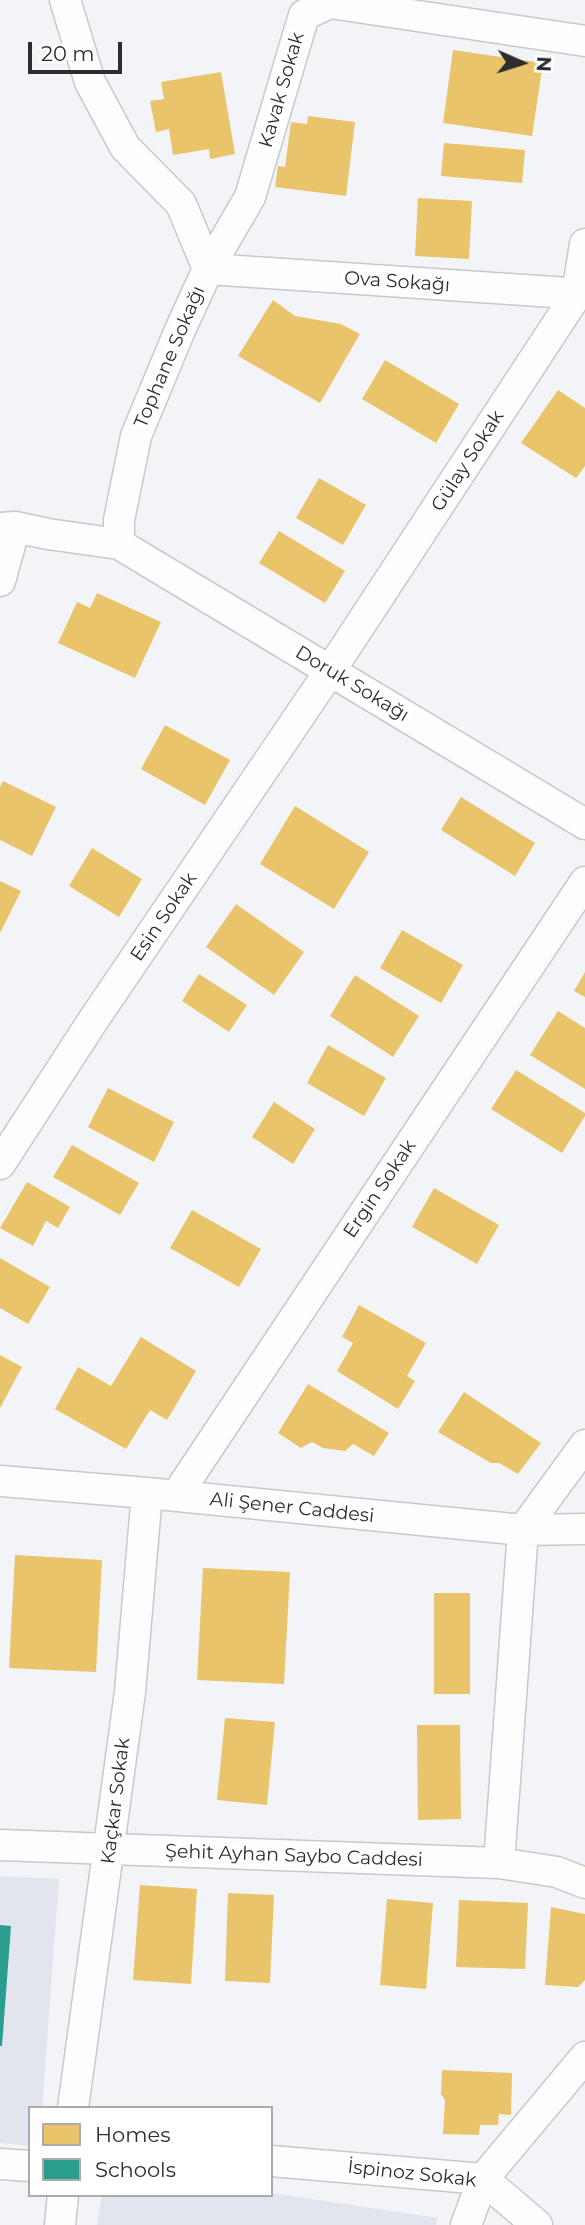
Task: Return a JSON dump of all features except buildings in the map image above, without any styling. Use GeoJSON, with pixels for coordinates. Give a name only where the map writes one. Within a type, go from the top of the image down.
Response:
{"type":"FeatureCollection","features":[{"type":"Feature","properties":{"kind":"street","name":"Tophane Sokağı"},"geometry":{"type":"LineString","coordinates":[[65,0],[90,82],[125,147],[181,204],[208,269],[136,436],[119,520],[120,544]]}},
{"type":"Feature","properties":{"kind":"street","name":"Kavak Sokak"},"geometry":{"type":"LineString","coordinates":[[208,269],[250,197],[304,15],[330,3],[585,41]]}},
{"type":"Feature","properties":{"kind":"street","name":"Gülay Sokak"},"geometry":{"type":"LineString","coordinates":[[330,671],[581,294],[585,244]]}},
{"type":"Feature","properties":{"kind":"street","name":"Ova Sokağı"},"geometry":{"type":"LineString","coordinates":[[208,269],[581,294]]}},
{"type":"Feature","properties":{"kind":"street"},"geometry":{"type":"LineString","coordinates":[[0,581],[8,527],[120,544]]}},
{"type":"Feature","properties":{"kind":"street","name":"Doruk Sokağı"},"geometry":{"type":"LineString","coordinates":[[120,544],[585,824]]}},
{"type":"Feature","properties":{"kind":"street","name":"Esin Sokak"},"geometry":{"type":"LineString","coordinates":[[0,1164],[330,671]]}},
{"type":"Feature","properties":{"kind":"street","name":"Ergin Sokak"},"geometry":{"type":"LineString","coordinates":[[161,1495],[585,882]]}},
{"type":"Feature","properties":{"kind":"street"},"geometry":{"type":"LineString","coordinates":[[499,1863],[523,1530],[585,1446]]}},
{"type":"Feature","properties":{"kind":"street","name":"Ali Şener Caddesi"},"geometry":{"type":"LineString","coordinates":[[0,1481],[523,1530],[585,1529]]}},
{"type":"Feature","properties":{"kind":"street","name":"Kaçkar Sokak"},"geometry":{"type":"LineString","coordinates":[[73,2106],[130,1692],[161,1495]]}},
{"type":"Feature","properties":{"kind":"street","name":"Şehit Ayhan Saybo Caddesi"},"geometry":{"type":"LineString","coordinates":[[0,1845],[499,1863],[557,1872],[585,1883]]}},
{"type":"Feature","properties":{"kind":"street"},"geometry":{"type":"LineString","coordinates":[[466,2225],[483,2179],[585,2057]]}},
{"type":"Feature","properties":{"kind":"street","name":"İspinoz Sokak"},"geometry":{"type":"LineString","coordinates":[[273,2161],[483,2179],[537,2225]]}},
{"type":"Feature","properties":{"kind":"street"},"geometry":{"type":"LineString","coordinates":[[0,2164],[28,2165]]}},
{"type":"Feature","properties":{"kind":"street"},"geometry":{"type":"LineString","coordinates":[[60,2225],[62,2197]]}},
{"type":"Feature","properties":{"kind":"shaded area"},"geometry":{"type":"Polygon","coordinates":[[[0,1876],[59,1879],[42,2106],[28,2106],[28,2146],[0,2143],[0,1876]]]}},
{"type":"Feature","properties":{"kind":"shaded area"},"geometry":{"type":"Polygon","coordinates":[[[273,2193],[438,2218],[436,2225],[97,2225],[102,2197],[273,2197],[273,2193]]]}}]}
